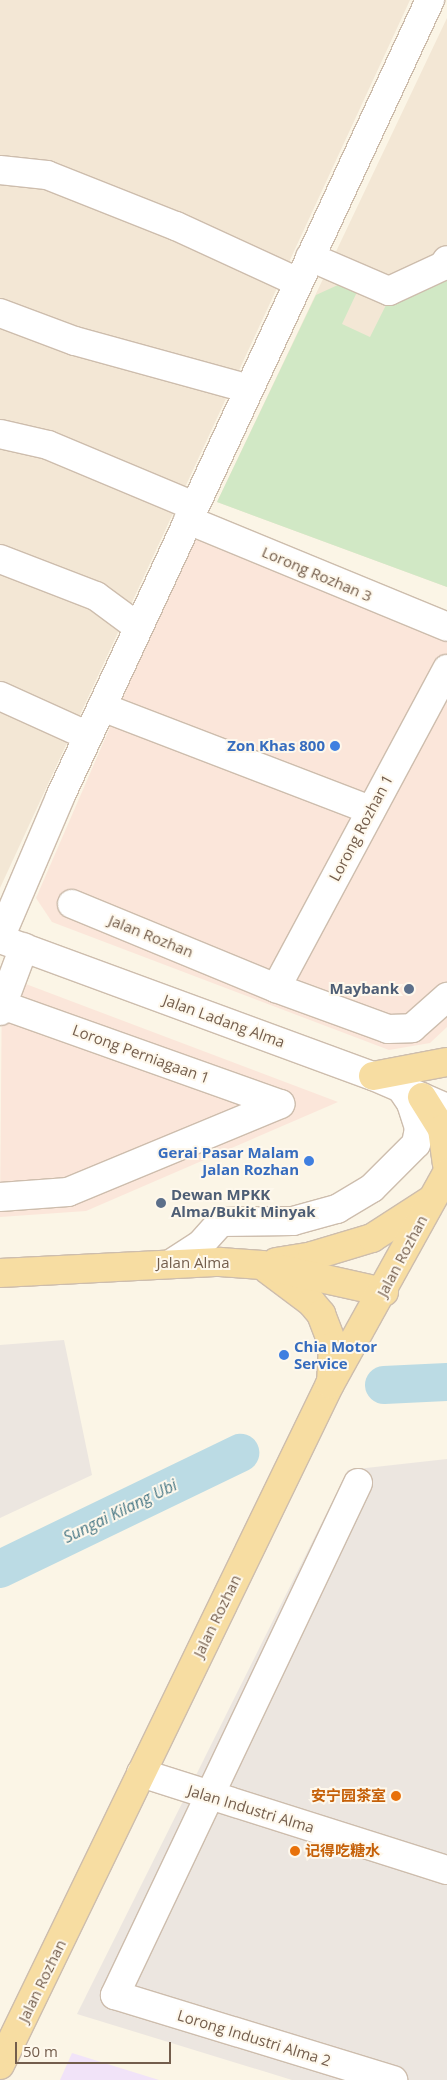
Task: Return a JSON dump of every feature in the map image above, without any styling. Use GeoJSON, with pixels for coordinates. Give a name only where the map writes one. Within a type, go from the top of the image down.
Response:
{"type":"FeatureCollection","features":[{"type":"Feature","properties":{"kind":"main road"},"geometry":{"type":"LineString","coordinates":[[373,1076],[447,1062]]}},
{"type":"Feature","properties":{"kind":"main road"},"geometry":{"type":"LineString","coordinates":[[412,1093],[442,1128],[447,1164]]}},
{"type":"Feature","properties":{"kind":"main road","name":"Jalan Rozhan"},"geometry":{"type":"LineString","coordinates":[[0,2065],[330,1384],[384,1292],[447,1173]]}},
{"type":"Feature","properties":{"kind":"main road"},"geometry":{"type":"LineString","coordinates":[[262,1265],[312,1256],[372,1238],[434,1198]]}},
{"type":"Feature","properties":{"kind":"main road","name":"Jalan Alma"},"geometry":{"type":"LineString","coordinates":[[0,1273],[172,1262],[262,1265],[384,1292]]}},
{"type":"Feature","properties":{"kind":"main road"},"geometry":{"type":"LineString","coordinates":[[262,1265],[311,1302],[321,1314],[332,1346],[330,1384]]}},
{"type":"Feature","properties":{"kind":"street"},"geometry":{"type":"LineString","coordinates":[[1,1008],[8,941],[88,736],[430,0]]}},
{"type":"Feature","properties":{"kind":"street"},"geometry":{"type":"LineString","coordinates":[[0,170],[47,175],[176,226],[298,282]]}},
{"type":"Feature","properties":{"kind":"street"},"geometry":{"type":"LineString","coordinates":[[310,257],[389,291],[443,266],[447,260]]}},
{"type":"Feature","properties":{"kind":"street"},"geometry":{"type":"LineString","coordinates":[[0,313],[75,341],[249,389]]}},
{"type":"Feature","properties":{"kind":"street","name":"Lorong Rozhan 3"},"geometry":{"type":"LineString","coordinates":[[0,434],[48,445],[191,513],[447,627]]}},
{"type":"Feature","properties":{"kind":"street"},"geometry":{"type":"LineString","coordinates":[[0,559],[96,596],[138,627]]}},
{"type":"Feature","properties":{"kind":"street","name":"Lorong Rozhan 1"},"geometry":{"type":"LineString","coordinates":[[276,988],[447,669]]}},
{"type":"Feature","properties":{"kind":"street"},"geometry":{"type":"LineString","coordinates":[[0,696],[88,736]]}},
{"type":"Feature","properties":{"kind":"street"},"geometry":{"type":"LineString","coordinates":[[102,707],[371,810]]}},
{"type":"Feature","properties":{"kind":"street","name":"Jalan Rozhan"},"geometry":{"type":"LineString","coordinates":[[72,904],[276,988],[388,1029],[412,1028],[447,997]]}},
{"type":"Feature","properties":{"kind":"street","name":"Jalan Ladang Alma"},"geometry":{"type":"LineString","coordinates":[[8,941],[373,1076],[447,1108]]}},
{"type":"Feature","properties":{"kind":"street","name":"Lorong Perniagaan 1"},"geometry":{"type":"LineString","coordinates":[[0,1197],[68,1192],[280,1104],[1,1008]]}},
{"type":"Feature","properties":{"kind":"street"},"geometry":{"type":"LineString","coordinates":[[172,1262],[201,1244],[221,1222],[293,1221],[337,1209],[372,1188],[416,1144],[419,1128],[411,1103],[412,1093]]}},
{"type":"Feature","properties":{"kind":"street"},"geometry":{"type":"LineString","coordinates":[[210,1797],[358,1484]]}},
{"type":"Feature","properties":{"kind":"street","name":"Jalan Industri Alma"},"geometry":{"type":"LineString","coordinates":[[141,1773],[210,1797],[444,1863]]}},
{"type":"Feature","properties":{"kind":"street","name":"Lorong Industri Alma 2"},"geometry":{"type":"LineString","coordinates":[[210,1797],[115,1995],[393,2080]]}},
{"type":"Feature","properties":{"kind":"shaded area"},"geometry":{"type":"Polygon","coordinates":[[[0,0],[410,0],[0,888],[0,0]]]}},
{"type":"Feature","properties":{"kind":"shaded area"},"geometry":{"type":"Polygon","coordinates":[[[447,18],[447,587],[217,502],[447,18]]]}},
{"type":"Feature","properties":{"kind":"shaded area"},"geometry":{"type":"Polygon","coordinates":[[[192,538],[447,637],[447,1027],[430,1043],[389,1050],[52,922],[36,898],[192,538]]]}},
{"type":"Feature","properties":{"kind":"shaded area"},"geometry":{"type":"Polygon","coordinates":[[[2,975],[338,1102],[86,1211],[0,1217],[2,975]]]}},
{"type":"Feature","properties":{"kind":"shaded area"},"geometry":{"type":"Polygon","coordinates":[[[64,1340],[92,1475],[0,1518],[0,1345],[64,1340]]]}},
{"type":"Feature","properties":{"kind":"shaded area"},"geometry":{"type":"Polygon","coordinates":[[[447,1459],[447,2080],[292,2080],[77,2014],[348,1470],[447,1459]]]}},
{"type":"Feature","properties":{"kind":"shaded area"},"geometry":{"type":"Polygon","coordinates":[[[72,2053],[159,2080],[60,2080],[72,2053]]]}},
{"type":"Feature","properties":{"kind":"green space"},"geometry":{"type":"Polygon","coordinates":[[[444,280],[447,281],[447,587],[217,502],[316,295],[340,284],[357,292],[342,324],[370,337],[386,305],[444,280]]]}},
{"type":"Feature","properties":{"kind":"waterway","name":"Sungai Kilang Ubi"},"geometry":{"type":"LineString","coordinates":[[384,1385],[447,1382]]}},
{"type":"Feature","properties":{"kind":"waterway","name":"Sungai Kilang Ubi"},"geometry":{"type":"LineString","coordinates":[[0,1569],[240,1453]]}},
{"type":"Feature","properties":{"kind":"place","name":"Zon Khas 800"},"geometry":{"type":"Point","coordinates":[335,746]}},
{"type":"Feature","properties":{"kind":"place","name":"Maybank"},"geometry":{"type":"Point","coordinates":[409,989]}},
{"type":"Feature","properties":{"kind":"place","name":"Gerai Pasar Malam Jalan Rozhan"},"geometry":{"type":"Point","coordinates":[309,1161]}},
{"type":"Feature","properties":{"kind":"place","name":"Dewan MPKK Alma/Bukit Minyak"},"geometry":{"type":"Point","coordinates":[161,1203]}},
{"type":"Feature","properties":{"kind":"place","name":"Chia Motor Service"},"geometry":{"type":"Point","coordinates":[284,1355]}},
{"type":"Feature","properties":{"kind":"place","name":"安宁园茶室"},"geometry":{"type":"Point","coordinates":[396,1796]}},
{"type":"Feature","properties":{"kind":"place","name":"记得吃糖水"},"geometry":{"type":"Point","coordinates":[295,1851]}}]}
